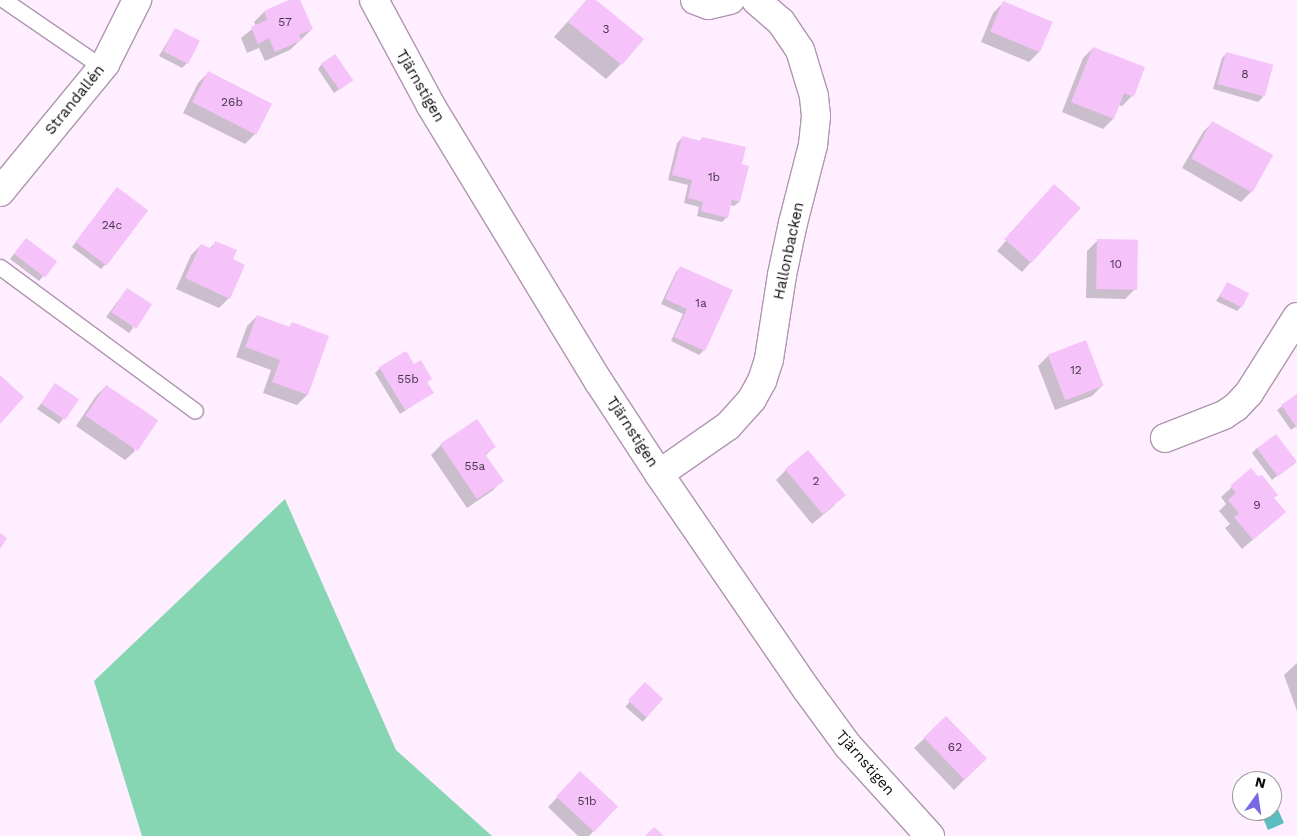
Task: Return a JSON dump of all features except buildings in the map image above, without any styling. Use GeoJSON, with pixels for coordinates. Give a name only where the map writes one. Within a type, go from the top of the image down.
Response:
{"type":"FeatureCollection","features":[{"type":"Feature","properties":{"kind":"street","name":"Strandallén"},"geometry":{"type":"LineString","coordinates":[[0,192],[102,68],[137,0]]}},
{"type":"Feature","properties":{"kind":"street","name":"Tjärnstigen"},"geometry":{"type":"LineString","coordinates":[[374,0],[441,122],[594,374],[659,474],[842,738],[930,836]]}},
{"type":"Feature","properties":{"kind":"street"},"geometry":{"type":"LineString","coordinates":[[695,0],[708,5],[730,0]]}},
{"type":"Feature","properties":{"kind":"street","name":"Hallonbacken"},"geometry":{"type":"LineString","coordinates":[[659,474],[728,426],[752,399],[762,382],[769,359],[782,275],[793,223],[813,145],[816,116],[814,96],[800,50],[781,22],[756,0]]}},
{"type":"Feature","properties":{"kind":"street"},"geometry":{"type":"LineString","coordinates":[[1165,438],[1224,415],[1236,407],[1249,393],[1297,317]]}},
{"type":"Feature","properties":{"kind":"lane"},"geometry":{"type":"LineString","coordinates":[[4,0],[102,68]]}},
{"type":"Feature","properties":{"kind":"lane"},"geometry":{"type":"LineString","coordinates":[[0,267],[195,411]]}},
{"type":"Feature","properties":{"kind":"green space"},"geometry":{"type":"Polygon","coordinates":[[[285,499],[396,750],[492,836],[142,836],[94,681],[285,499]]]}},
{"type":"Feature","properties":{"kind":"water"},"geometry":{"type":"Polygon","coordinates":[[[1282,818],[1284,823],[1268,830],[1264,821],[1282,821],[1282,818]]]}}]}
